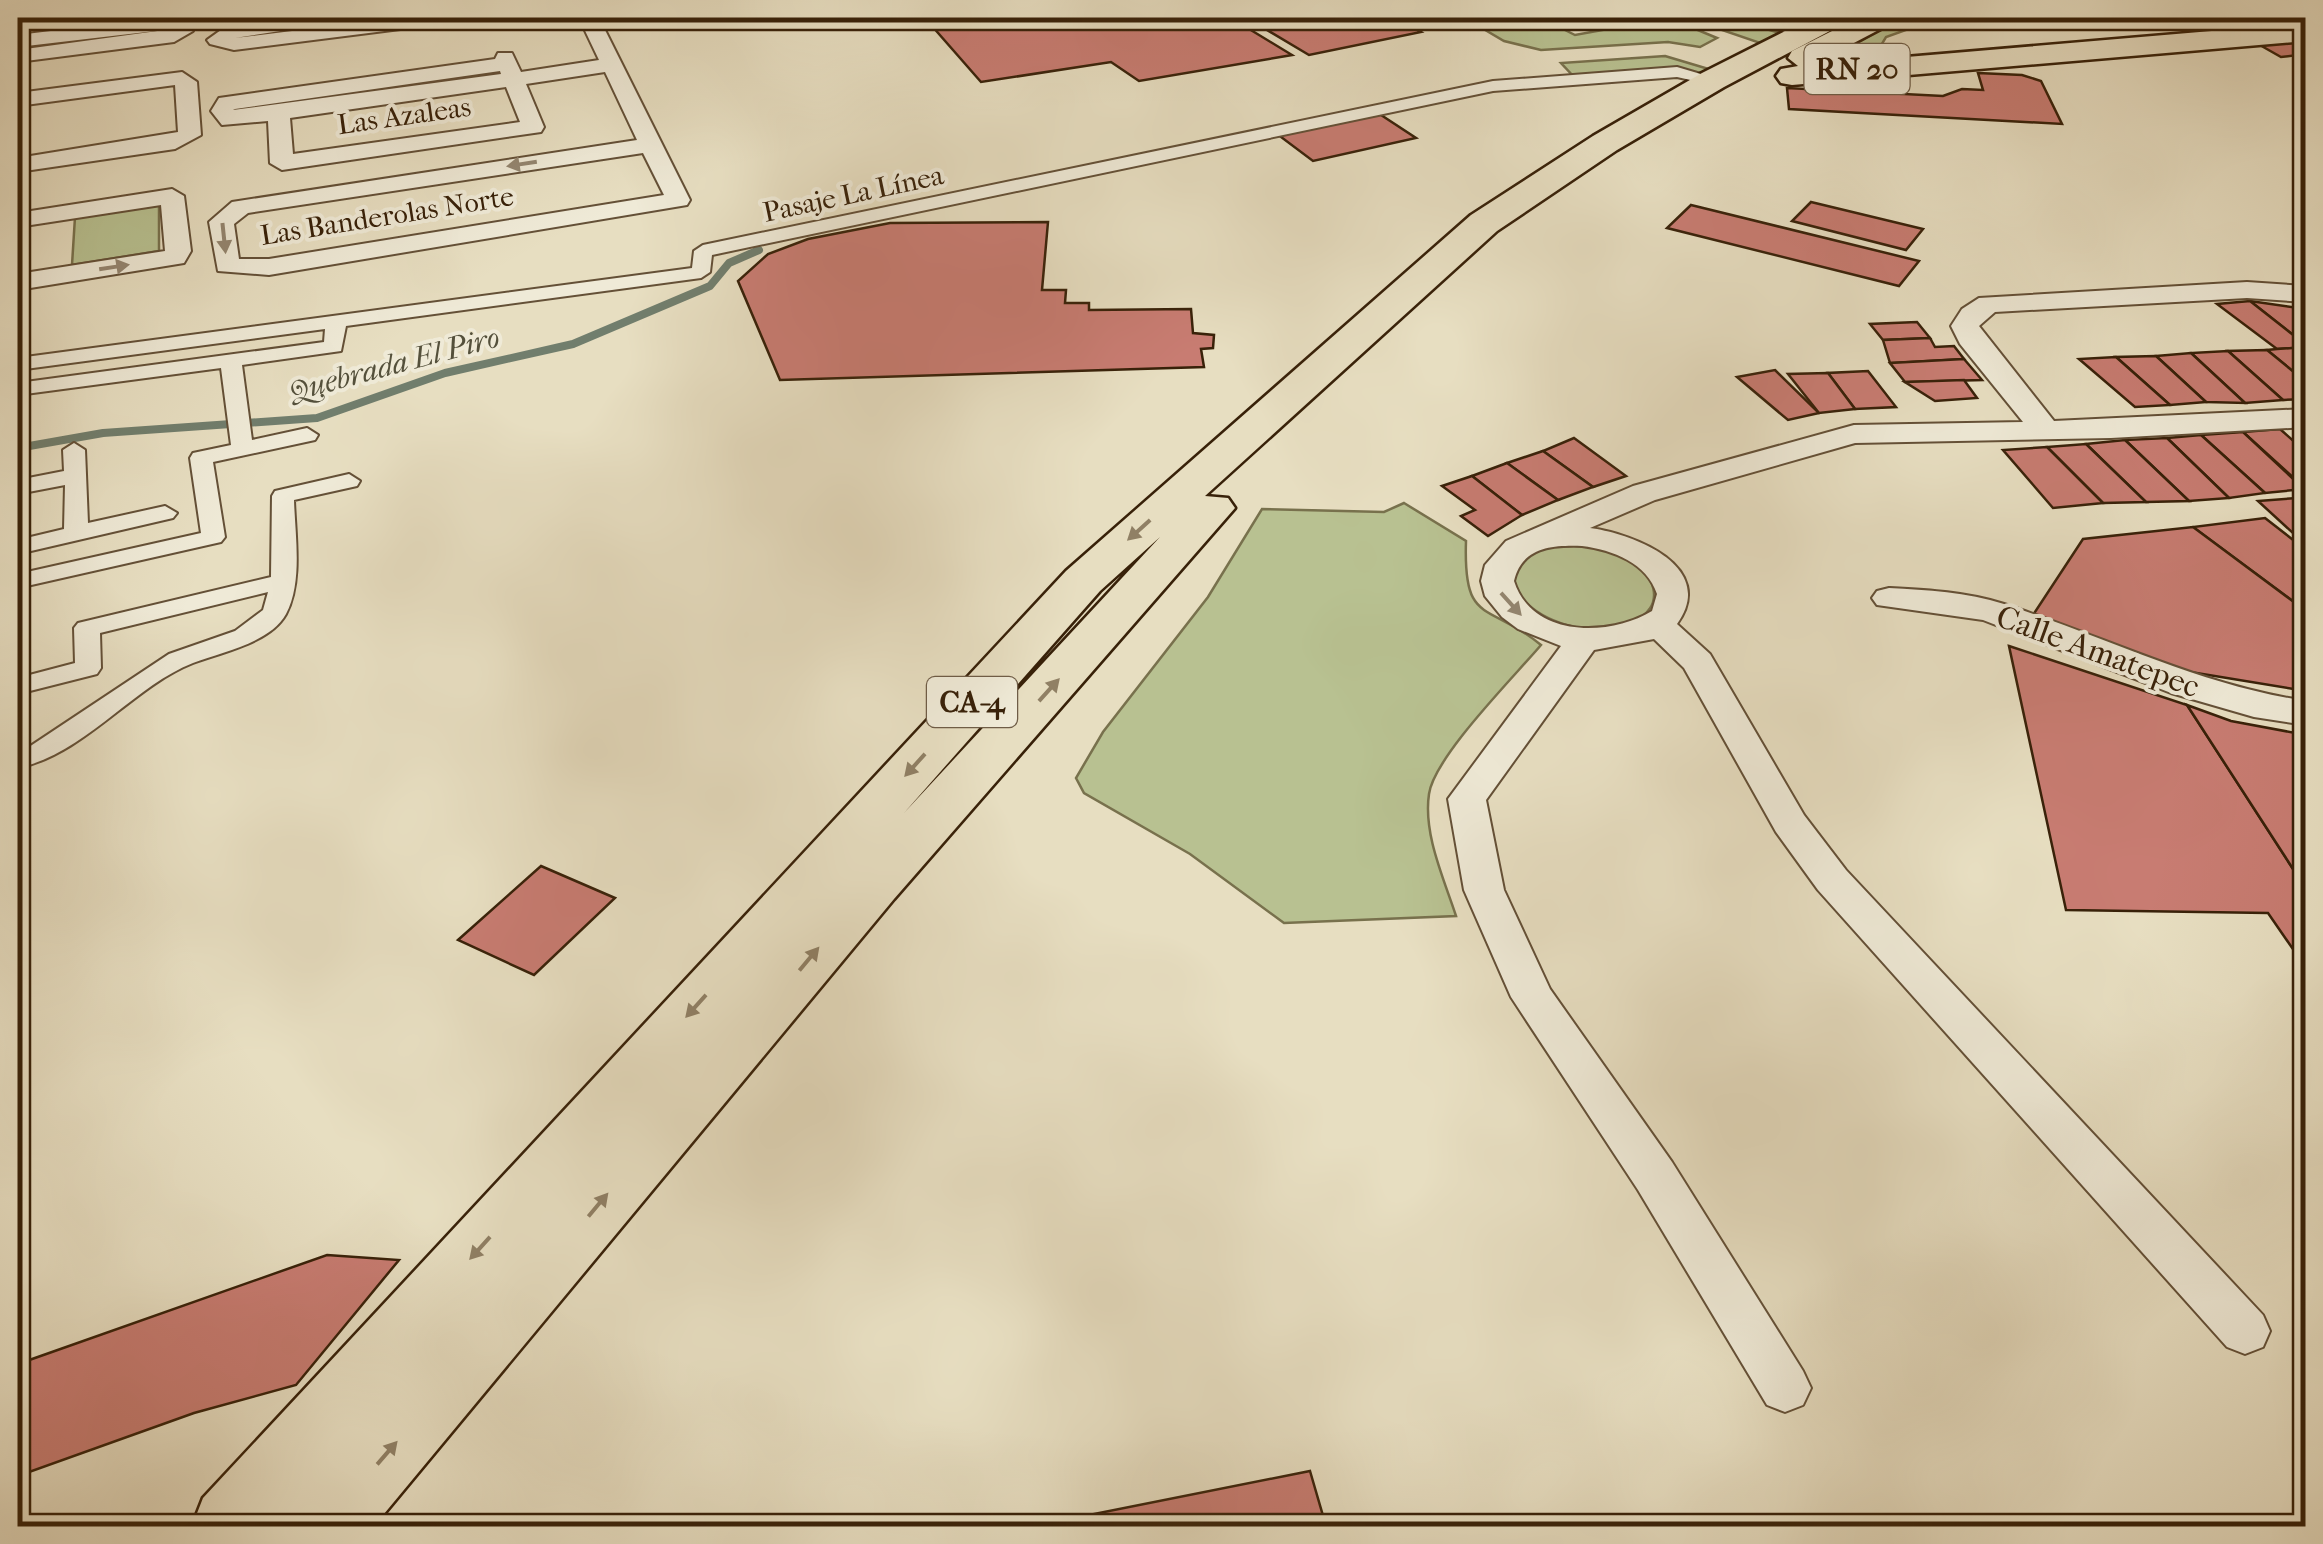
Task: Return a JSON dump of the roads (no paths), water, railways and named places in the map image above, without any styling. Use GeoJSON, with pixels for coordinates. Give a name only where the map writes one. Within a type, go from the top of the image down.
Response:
{"type":"FeatureCollection","features":[{"type":"Feature","properties":{"kind":"highway","name":"CA-4"},"geometry":{"type":"LineString","coordinates":[[232,1526],[688,1014],[1083,581],[1484,223],[1605,143],[1880,18]]}},
{"type":"Feature","properties":{"kind":"highway","name":"CA-4"},"geometry":{"type":"LineString","coordinates":[[323,1526],[873,884],[1192,527],[1328,399],[1504,250],[1732,84],[1798,22]]}},
{"type":"Feature","properties":{"kind":"highway","name":"RN 20"},"geometry":{"type":"LineString","coordinates":[[1946,47],[2002,48],[2306,23]]}},
{"type":"Feature","properties":{"kind":"highway","name":"RN 20"},"geometry":{"type":"LineString","coordinates":[[1732,84],[1946,47],[2306,32]]}},
{"type":"Feature","properties":{"kind":"street"},"geometry":{"type":"LineString","coordinates":[[326,18],[235,29],[217,40],[234,44],[440,18]]}},
{"type":"Feature","properties":{"kind":"street"},"geometry":{"type":"LineString","coordinates":[[589,18],[650,145]]}},
{"type":"Feature","properties":{"kind":"street"},"geometry":{"type":"LineString","coordinates":[[18,41],[169,22],[183,24],[183,31],[174,36],[18,56]]}},
{"type":"Feature","properties":{"kind":"street","name":"Las Azaleas"},"geometry":{"type":"LineString","coordinates":[[508,66],[279,113],[230,120],[222,111],[227,102],[508,66],[612,65]]}},
{"type":"Feature","properties":{"kind":"street","name":"Las Azaleas"},"geometry":{"type":"LineString","coordinates":[[279,113],[282,163],[533,127],[508,66]]}},
{"type":"Feature","properties":{"kind":"street","name":"Pasaje La Línea"},"geometry":{"type":"LineString","coordinates":[[18,364],[701,272],[703,250],[1493,86],[1677,72],[1732,84]]}},
{"type":"Feature","properties":{"kind":"street"},"geometry":{"type":"LineString","coordinates":[[18,99],[182,78],[186,82],[190,135],[175,142],[18,165]]}},
{"type":"Feature","properties":{"kind":"street"},"geometry":{"type":"LineString","coordinates":[[18,148],[189,124]]}},
{"type":"Feature","properties":{"kind":"street","name":"Las Banderolas Norte"},"geometry":{"type":"LineString","coordinates":[[650,145],[678,200],[269,267],[227,266],[221,222],[241,206],[650,145]]}},
{"type":"Feature","properties":{"kind":"street"},"geometry":{"type":"LineString","coordinates":[[18,220],[172,196],[178,251],[174,258],[18,282]]}},
{"type":"Feature","properties":{"kind":"street"},"geometry":{"type":"LineString","coordinates":[[2046,431],[1970,338],[1965,326],[1972,315],[1988,304],[2247,290],[2306,294]]}},
{"type":"Feature","properties":{"kind":"street"},"geometry":{"type":"LineString","coordinates":[[18,389],[334,347],[336,321]]}},
{"type":"Feature","properties":{"kind":"street"},"geometry":{"type":"LineString","coordinates":[[231,362],[240,431]]}},
{"type":"Feature","properties":{"kind":"street"},"geometry":{"type":"LineString","coordinates":[[1567,649],[1507,604],[1497,583],[1500,564],[1508,555],[1644,492],[1854,434],[2046,431],[2306,418]]}},
{"type":"Feature","properties":{"kind":"street"},"geometry":{"type":"LineString","coordinates":[[165,512],[19,546],[18,581],[213,538],[201,458],[240,431],[307,436]]}},
{"type":"Feature","properties":{"kind":"street"},"geometry":{"type":"LineString","coordinates":[[74,450],[76,532]]}},
{"type":"Feature","properties":{"kind":"street"},"geometry":{"type":"LineString","coordinates":[[18,488],[76,476]]}},
{"type":"Feature","properties":{"kind":"street"},"geometry":{"type":"LineString","coordinates":[[18,759],[38,754],[178,660],[244,636],[274,613],[283,581],[283,496],[349,481]]}},
{"type":"Feature","properties":{"kind":"street"},"geometry":{"type":"LineString","coordinates":[[1638,552],[1633,530],[1635,507],[1644,492]]}},
{"type":"Feature","properties":{"kind":"street"},"geometry":{"type":"LineString","coordinates":[[1544,538],[1592,537],[1638,552],[1661,568],[1672,587],[1672,607],[1645,629],[1567,649],[1467,800],[1484,890],[1532,997],[1654,1176],[1784,1388]]}},
{"type":"Feature","properties":{"kind":"street"},"geometry":{"type":"LineString","coordinates":[[18,686],[88,668],[86,628],[283,581]]}},
{"type":"Feature","properties":{"kind":"street","name":"Calle Amatepec"},"geometry":{"type":"LineString","coordinates":[[1889,598],[1991,610],[2184,685],[2254,705],[2306,714]]}},
{"type":"Feature","properties":{"kind":"street"},"geometry":{"type":"LineString","coordinates":[[1645,629],[1698,662],[1790,822],[1832,880],[2245,1330]]}},
{"type":"Feature","properties":{"kind":"waterway","name":"Quebrada El Piro"},"geometry":{"type":"LineString","coordinates":[[18,448],[103,433],[317,418],[445,373],[573,344],[710,286],[729,263],[759,250],[755,252]]}}]}
